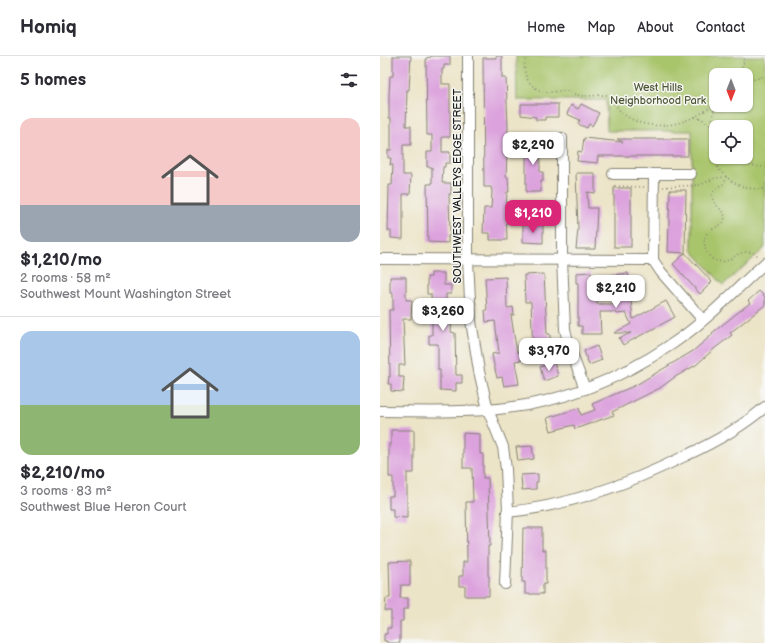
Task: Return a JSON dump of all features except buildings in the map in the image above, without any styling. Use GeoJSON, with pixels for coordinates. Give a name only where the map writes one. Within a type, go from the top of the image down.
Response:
{"type":"FeatureCollection","features":[{"type":"Feature","properties":{"kind":"street","name":"SOUTHWEST VALLEYS EDGE STREET"},"geometry":{"type":"LineString","coordinates":[[468,56],[468,259],[471,321],[488,410],[503,447],[506,469],[508,512],[505,584]]}},
{"type":"Feature","properties":{"kind":"street"},"geometry":{"type":"LineString","coordinates":[[562,138],[562,259],[565,329],[569,346],[585,389]]}},
{"type":"Feature","properties":{"kind":"street"},"geometry":{"type":"LineString","coordinates":[[613,174],[691,174]]}},
{"type":"Feature","properties":{"kind":"street"},"geometry":{"type":"LineString","coordinates":[[654,174],[653,260],[661,272],[703,320]]}},
{"type":"Feature","properties":{"kind":"street"},"geometry":{"type":"LineString","coordinates":[[380,259],[653,260]]}},
{"type":"Feature","properties":{"kind":"street"},"geometry":{"type":"LineString","coordinates":[[380,411],[456,412],[488,410],[537,402],[585,389],[638,365],[673,344],[703,320],[765,263]]}},
{"type":"Feature","properties":{"kind":"street"},"geometry":{"type":"LineString","coordinates":[[508,512],[526,510],[565,501],[618,486],[668,465],[719,440],[756,415],[765,407]]}},
{"type":"Feature","properties":{"kind":"path"},"geometry":{"type":"LineString","coordinates":[[527,56],[525,68],[526,79],[535,88],[547,92],[558,90],[588,96],[606,95],[610,97],[623,114],[636,122],[651,125],[673,124],[695,117],[709,107]]}},
{"type":"Feature","properties":{"kind":"path"},"geometry":{"type":"LineString","coordinates":[[742,68],[744,61],[743,56]]}},
{"type":"Feature","properties":{"kind":"path"},"geometry":{"type":"LineString","coordinates":[[753,80],[765,76]]}},
{"type":"Feature","properties":{"kind":"path"},"geometry":{"type":"LineString","coordinates":[[695,117],[702,119],[709,125]]}},
{"type":"Feature","properties":{"kind":"path"},"geometry":{"type":"LineString","coordinates":[[716,164],[726,177],[738,185],[765,189]]}},
{"type":"Feature","properties":{"kind":"path"},"geometry":{"type":"LineString","coordinates":[[746,164],[765,167]]}},
{"type":"Feature","properties":{"kind":"path"},"geometry":{"type":"LineString","coordinates":[[615,186],[692,186],[700,185],[715,178],[726,177]]}},
{"type":"Feature","properties":{"kind":"path"},"geometry":{"type":"LineString","coordinates":[[726,177],[725,182],[714,191],[713,196],[713,202],[716,207],[724,213],[724,223],[711,229],[707,233],[704,239],[706,252],[714,260],[722,262],[732,259],[742,252],[748,252],[756,254],[765,263]]}},
{"type":"Feature","properties":{"kind":"green space","name":"West Hills Neighborhood Park"},"geometry":{"type":"Polygon","coordinates":[[[516,56],[765,56],[765,248],[723,285],[692,250],[692,131],[607,131],[606,100],[517,100],[516,56]]]}}]}
